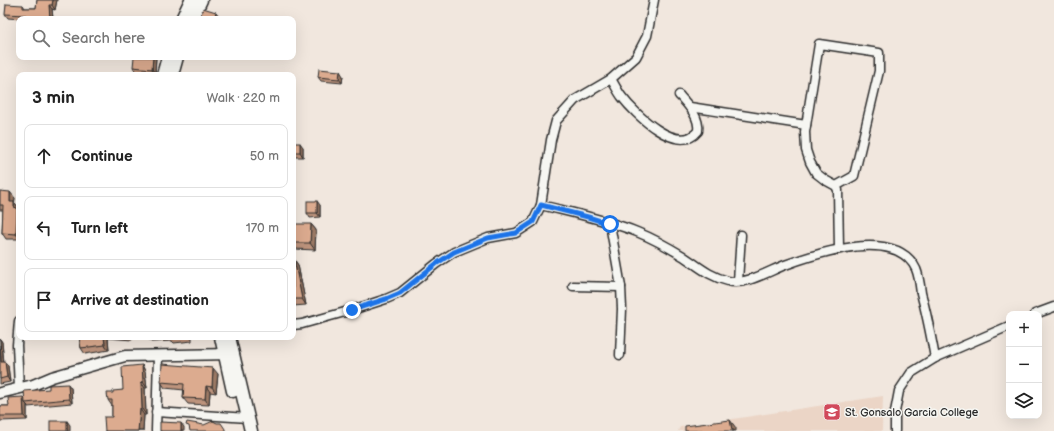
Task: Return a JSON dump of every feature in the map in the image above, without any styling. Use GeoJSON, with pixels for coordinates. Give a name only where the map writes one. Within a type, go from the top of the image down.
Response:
{"type":"FeatureCollection","features":[{"type":"Feature","properties":{"kind":"main road"},"geometry":{"type":"LineString","coordinates":[[183,16],[191,0]]}},
{"type":"Feature","properties":{"kind":"main road"},"geometry":{"type":"LineString","coordinates":[[194,16],[202,0]]}},
{"type":"Feature","properties":{"kind":"main road"},"geometry":{"type":"LineString","coordinates":[[164,72],[167,60]]}},
{"type":"Feature","properties":{"kind":"main road"},"geometry":{"type":"LineString","coordinates":[[173,72],[176,60]]}},
{"type":"Feature","properties":{"kind":"main road"},"geometry":{"type":"LineString","coordinates":[[222,340],[228,354],[244,418],[251,431]]}},
{"type":"Feature","properties":{"kind":"main road"},"geometry":{"type":"LineString","coordinates":[[228,354],[229,340]]}},
{"type":"Feature","properties":{"kind":"main road"},"geometry":{"type":"LineString","coordinates":[[243,431],[244,418]]}},
{"type":"Feature","properties":{"kind":"street"},"geometry":{"type":"LineString","coordinates":[[296,325],[352,310],[400,293],[436,264],[454,252],[488,238],[516,233],[533,222],[541,205],[551,140],[556,121],[575,100],[611,79],[636,57],[647,36],[654,0]]}},
{"type":"Feature","properties":{"kind":"street"},"geometry":{"type":"LineString","coordinates":[[836,186],[854,176],[879,71],[880,53],[819,44],[805,132],[806,150],[810,162],[820,177],[836,186],[839,198],[839,249]]}},
{"type":"Feature","properties":{"kind":"street"},"geometry":{"type":"LineString","coordinates":[[611,79],[622,98],[652,126],[665,134],[681,139],[690,138],[695,136],[699,125],[690,107],[679,95]]}},
{"type":"Feature","properties":{"kind":"street"},"geometry":{"type":"LineString","coordinates":[[690,107],[806,125]]}},
{"type":"Feature","properties":{"kind":"street"},"geometry":{"type":"LineString","coordinates":[[541,205],[638,232],[683,256],[705,272],[729,282],[750,280],[785,265],[839,249],[869,246],[883,247],[901,252],[907,257],[916,270],[935,358]]}},
{"type":"Feature","properties":{"kind":"street"},"geometry":{"type":"LineString","coordinates":[[610,224],[621,287],[622,309],[620,355]]}},
{"type":"Feature","properties":{"kind":"street"},"geometry":{"type":"LineString","coordinates":[[738,281],[741,235]]}},
{"type":"Feature","properties":{"kind":"street"},"geometry":{"type":"LineString","coordinates":[[573,286],[621,287]]}},
{"type":"Feature","properties":{"kind":"street"},"geometry":{"type":"LineString","coordinates":[[1042,312],[1054,307]]}},
{"type":"Feature","properties":{"kind":"street"},"geometry":{"type":"LineString","coordinates":[[895,431],[895,412],[899,390],[911,373],[935,358],[1006,327]]}},
{"type":"Feature","properties":{"kind":"street"},"geometry":{"type":"LineString","coordinates":[[17,340],[19,388]]}},
{"type":"Feature","properties":{"kind":"street"},"geometry":{"type":"LineString","coordinates":[[0,393],[126,356],[228,354]]}},
{"type":"Feature","properties":{"kind":"street"},"geometry":{"type":"LineString","coordinates":[[156,431],[158,355]]}},
{"type":"Feature","properties":{"kind":"street"},"geometry":{"type":"LineString","coordinates":[[156,412],[244,418]]}},
{"type":"Feature","properties":{"kind":"shaded area","name":"St. Gonsalo Garcia College"},"geometry":{"type":"Polygon","coordinates":[[[883,396],[882,431],[678,431],[680,427],[883,396]]]}},
{"type":"Feature","properties":{"kind":"building"},"geometry":{"type":"Polygon","coordinates":[[[37,0],[53,0],[52,5],[49,5],[50,16],[5,14],[6,4],[23,5],[23,8],[36,8],[37,0]]]}},
{"type":"Feature","properties":{"kind":"building"},"geometry":{"type":"Polygon","coordinates":[[[203,8],[216,12],[215,16],[201,16],[203,8]]]}},
{"type":"Feature","properties":{"kind":"building"},"geometry":{"type":"Polygon","coordinates":[[[134,60],[153,60],[152,69],[133,67],[134,60]]]}},
{"type":"Feature","properties":{"kind":"building"},"geometry":{"type":"Polygon","coordinates":[[[319,69],[340,71],[339,79],[318,77],[319,69]]]}},
{"type":"Feature","properties":{"kind":"building"},"geometry":{"type":"Polygon","coordinates":[[[296,143],[300,143],[300,152],[296,152],[296,143]]]}},
{"type":"Feature","properties":{"kind":"building"},"geometry":{"type":"Polygon","coordinates":[[[0,191],[10,192],[10,202],[14,202],[14,207],[16,208],[16,234],[2,233],[3,205],[0,205],[0,191]]]}},
{"type":"Feature","properties":{"kind":"building"},"geometry":{"type":"Polygon","coordinates":[[[307,201],[317,201],[317,213],[307,213],[307,201]]]}},
{"type":"Feature","properties":{"kind":"building"},"geometry":{"type":"Polygon","coordinates":[[[296,224],[311,224],[310,243],[296,243],[296,224]]]}},
{"type":"Feature","properties":{"kind":"building"},"geometry":{"type":"Polygon","coordinates":[[[296,269],[302,299],[296,299],[296,269]]]}},
{"type":"Feature","properties":{"kind":"building"},"geometry":{"type":"Polygon","coordinates":[[[80,340],[104,340],[105,345],[81,348],[80,340]]]}},
{"type":"Feature","properties":{"kind":"building"},"geometry":{"type":"Polygon","coordinates":[[[0,345],[1,362],[5,362],[7,377],[0,379],[0,345]]]}},
{"type":"Feature","properties":{"kind":"building"},"geometry":{"type":"Polygon","coordinates":[[[162,364],[213,368],[212,387],[206,386],[205,399],[183,398],[184,384],[161,382],[162,364]]]}},
{"type":"Feature","properties":{"kind":"building"},"geometry":{"type":"Polygon","coordinates":[[[142,365],[142,409],[140,409],[138,431],[105,431],[104,417],[112,417],[112,400],[108,400],[107,393],[123,390],[122,367],[142,365]]]}},
{"type":"Feature","properties":{"kind":"building"},"geometry":{"type":"Polygon","coordinates":[[[68,384],[69,399],[25,403],[24,391],[49,389],[49,385],[68,384]]]}},
{"type":"Feature","properties":{"kind":"building"},"geometry":{"type":"Polygon","coordinates":[[[23,397],[24,416],[0,416],[0,406],[9,406],[8,398],[23,397]]]}},
{"type":"Feature","properties":{"kind":"building"},"geometry":{"type":"Polygon","coordinates":[[[730,420],[732,430],[734,431],[685,431],[685,426],[730,420]]]}},
{"type":"Feature","properties":{"kind":"building"},"geometry":{"type":"Polygon","coordinates":[[[50,421],[67,421],[67,431],[50,431],[50,421]]]}},
{"type":"Feature","properties":{"kind":"building"},"geometry":{"type":"Polygon","coordinates":[[[213,421],[221,423],[225,431],[190,431],[189,426],[186,425],[187,422],[204,425],[213,421]]]}},
{"type":"Feature","properties":{"kind":"building"},"geometry":{"type":"Polygon","coordinates":[[[160,422],[181,423],[181,431],[160,431],[160,422]]]}},
{"type":"Feature","properties":{"kind":"place","name":"St. Gonsalo Garcia College"},"geometry":{"type":"Point","coordinates":[832,412]}},
{"type":"Feature","properties":{"kind":"route"},"geometry":{"type":"LineString","coordinates":[[352,310],[400,293],[436,264],[454,252],[488,238],[516,233],[533,222],[541,205],[610,224]]}}]}
